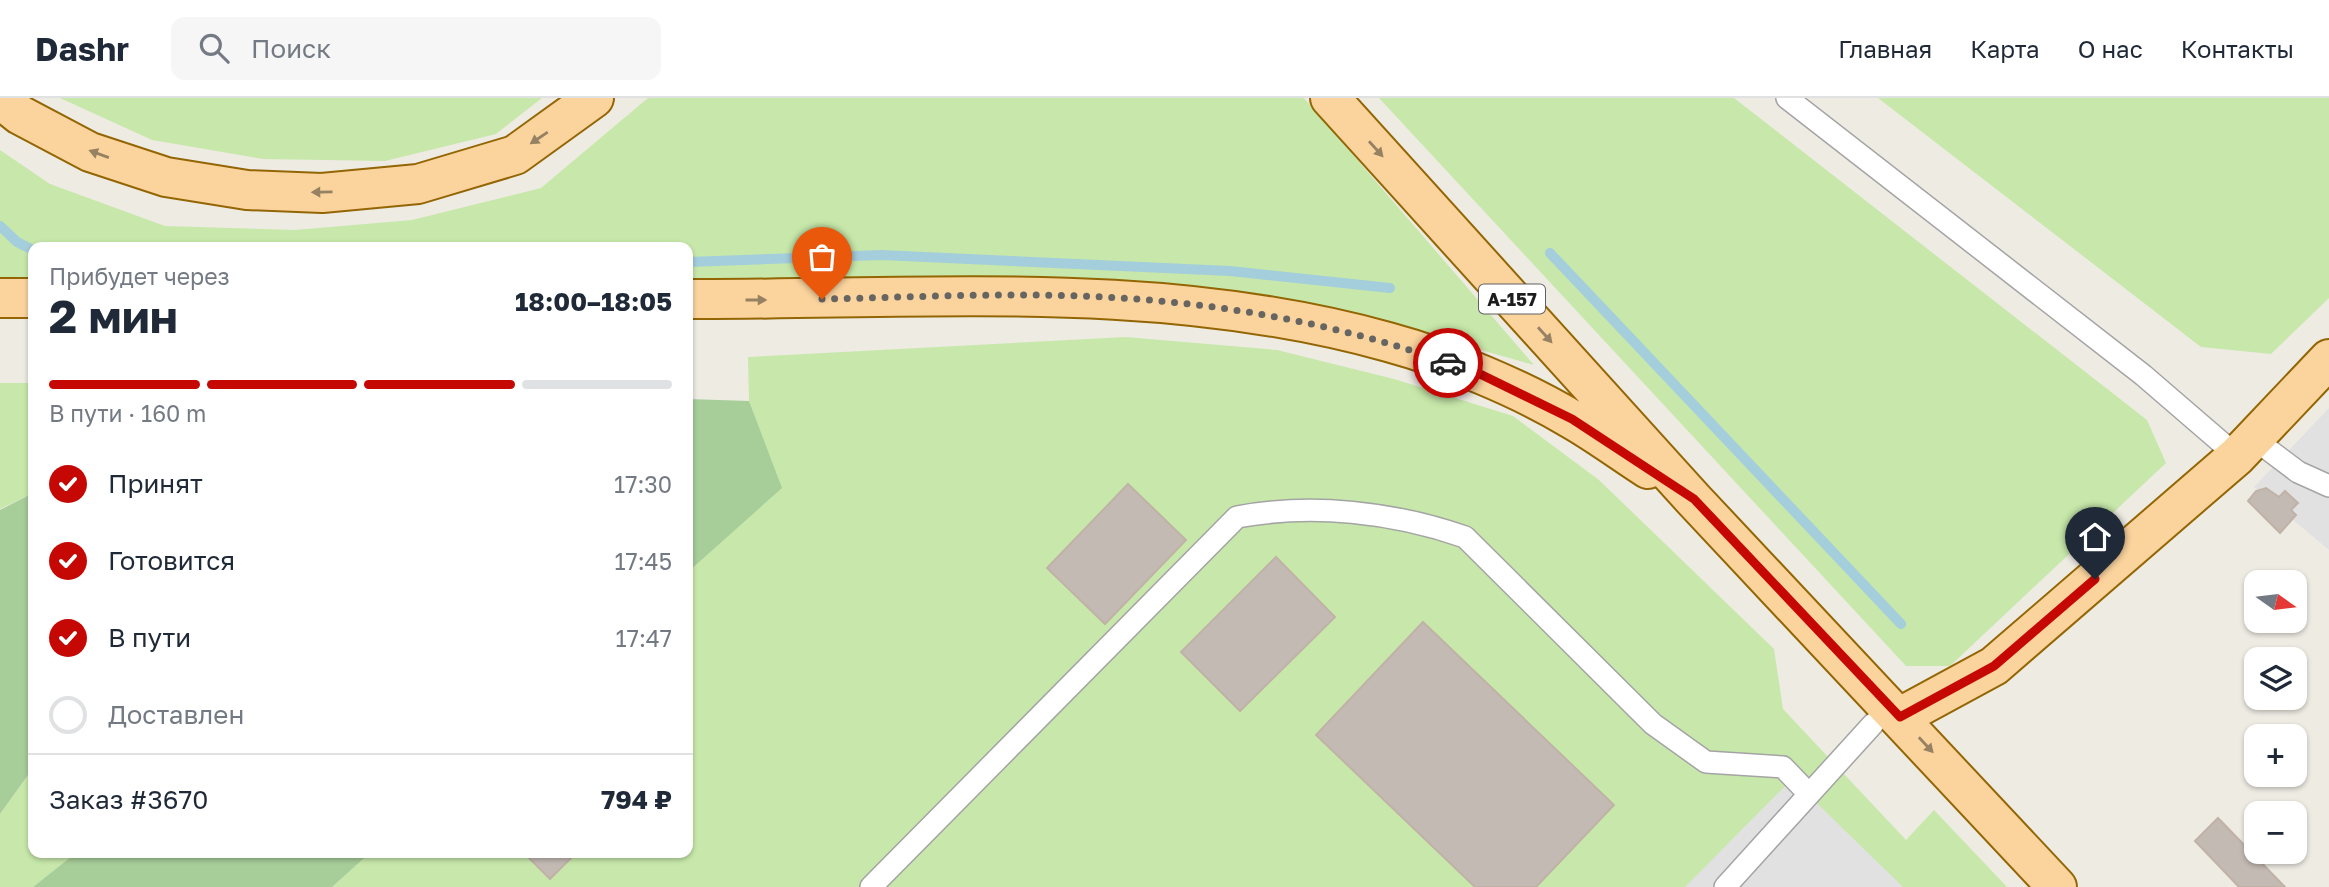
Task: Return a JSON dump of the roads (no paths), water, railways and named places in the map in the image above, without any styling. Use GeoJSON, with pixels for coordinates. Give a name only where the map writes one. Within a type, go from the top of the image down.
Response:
{"type":"FeatureCollection","features":[{"type":"Feature","properties":{"kind":"main road"},"geometry":{"type":"LineString","coordinates":[[0,99],[20,115],[90,152],[166,177],[247,190],[322,193],[418,184],[515,155],[594,98]]}},
{"type":"Feature","properties":{"kind":"main road","name":"А-157"},"geometry":{"type":"LineString","coordinates":[[1330,98],[1694,499],[1886,720],[2057,887]]}},
{"type":"Feature","properties":{"kind":"main road"},"geometry":{"type":"LineString","coordinates":[[693,299],[1008,295],[1135,299],[1237,310],[1388,342],[1482,375],[1572,419],[1694,499]]}},
{"type":"Feature","properties":{"kind":"main road"},"geometry":{"type":"LineString","coordinates":[[0,298],[28,298]]}},
{"type":"Feature","properties":{"kind":"main road"},"geometry":{"type":"LineString","coordinates":[[1886,720],[1994,666],[2245,447],[2329,359]]}},
{"type":"Feature","properties":{"kind":"lane"},"geometry":{"type":"LineString","coordinates":[[1787,98],[2143,375],[2245,447],[2329,486]]}},
{"type":"Feature","properties":{"kind":"lane"},"geometry":{"type":"LineString","coordinates":[[871,887],[1237,517],[1268,511],[1355,511],[1438,527],[1465,537],[1653,724],[1706,762],[1783,768],[1808,793]]}},
{"type":"Feature","properties":{"kind":"lane"},"geometry":{"type":"LineString","coordinates":[[1725,887],[1808,793],[1886,720]]}},
{"type":"Feature","properties":{"kind":"waterway"},"geometry":{"type":"LineString","coordinates":[[0,226],[17,242],[28,248]]}},
{"type":"Feature","properties":{"kind":"waterway"},"geometry":{"type":"LineString","coordinates":[[1550,253],[1901,624]]}},
{"type":"Feature","properties":{"kind":"waterway"},"geometry":{"type":"LineString","coordinates":[[693,262],[881,255],[1230,271],[1390,288]]}}]}
